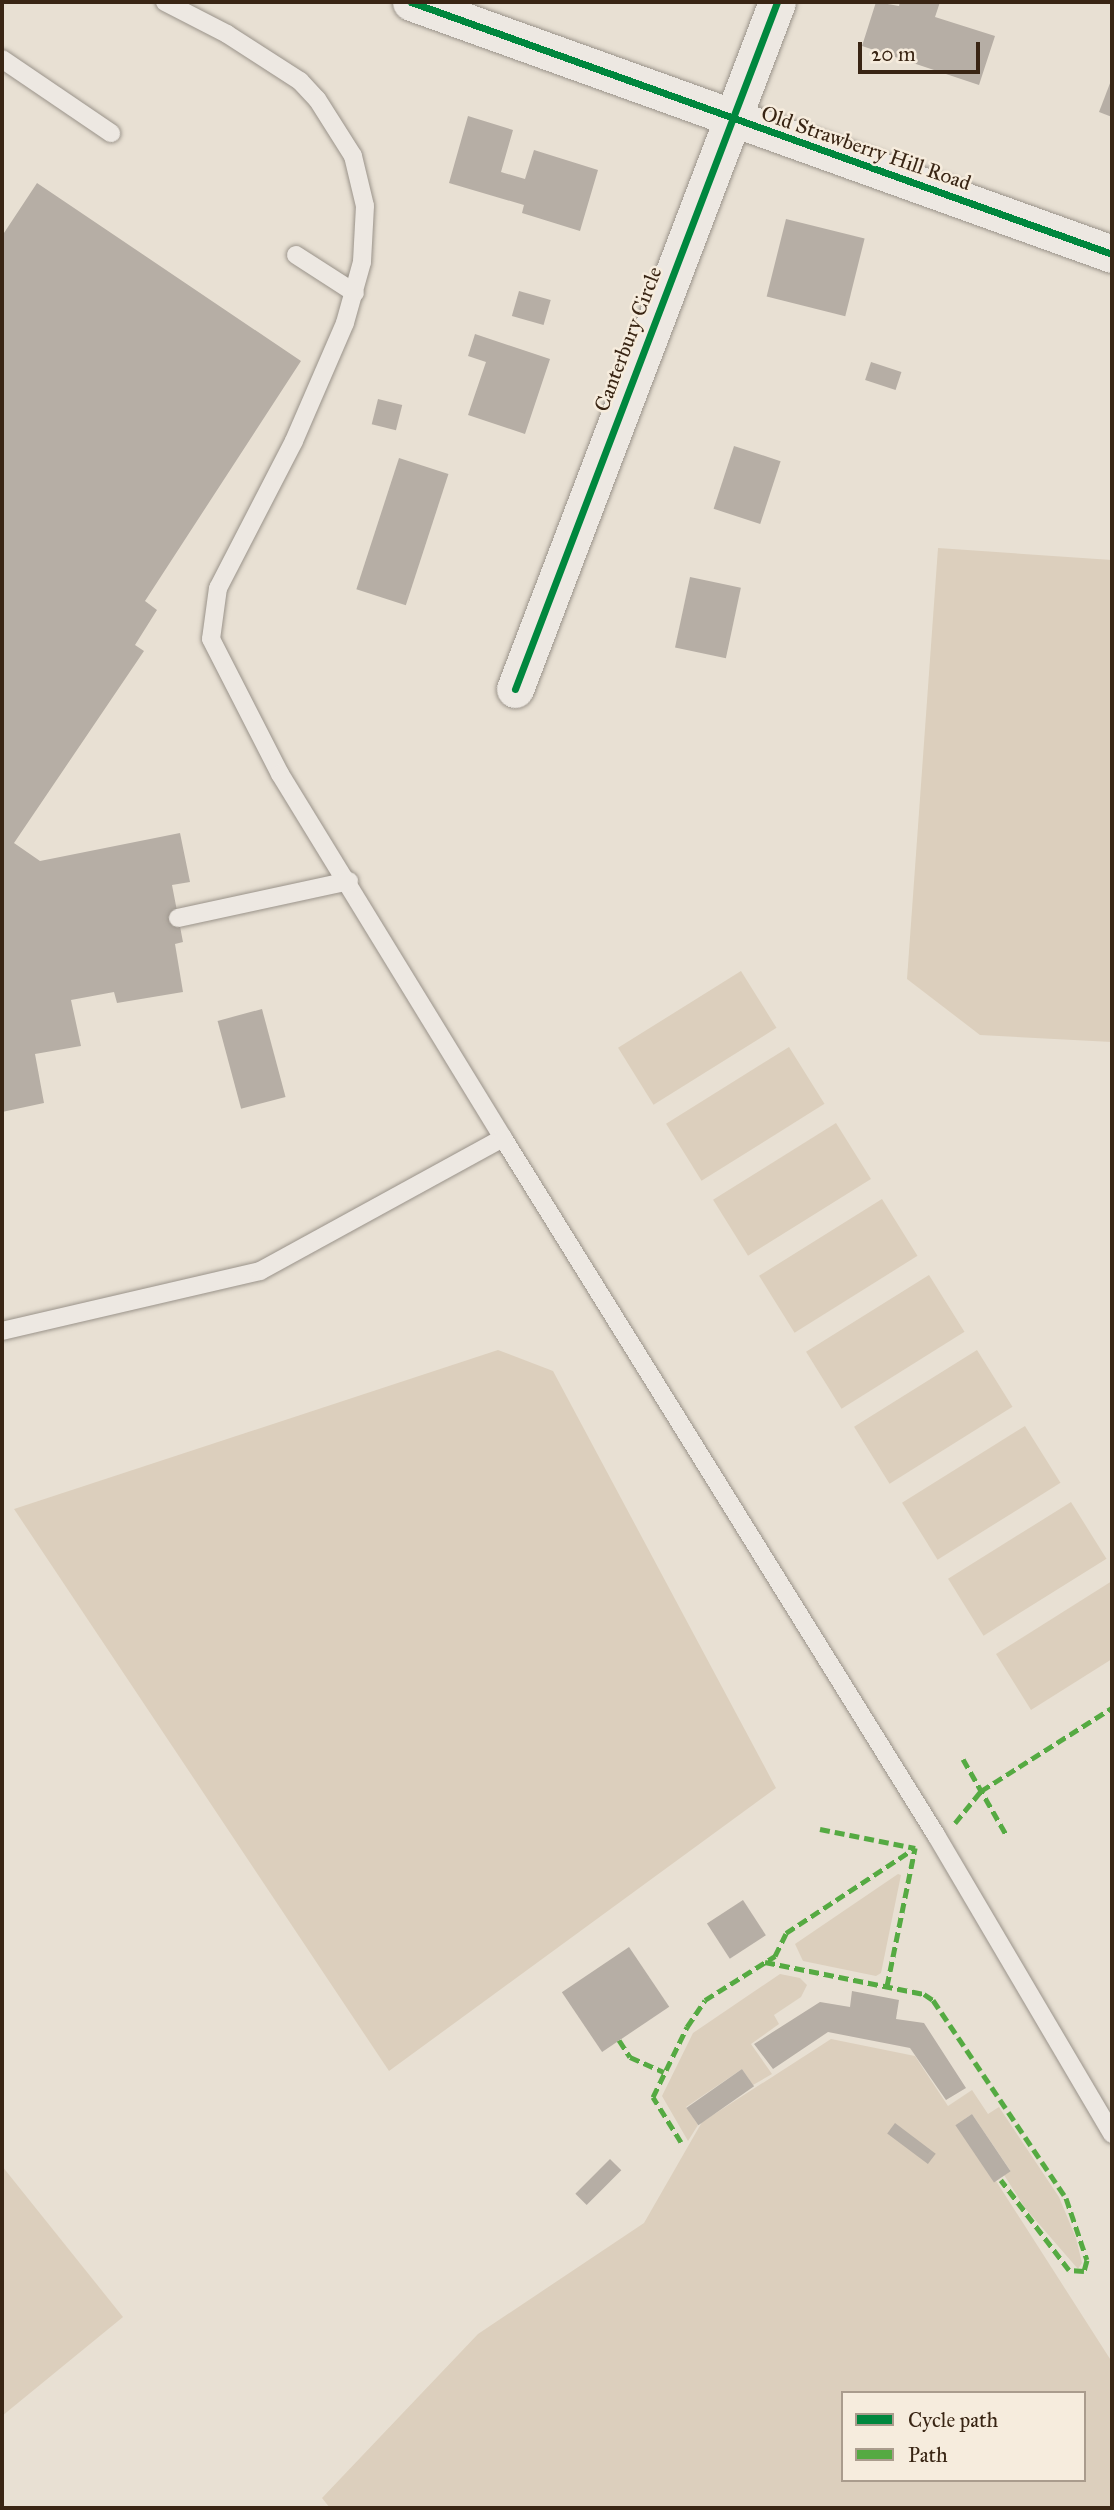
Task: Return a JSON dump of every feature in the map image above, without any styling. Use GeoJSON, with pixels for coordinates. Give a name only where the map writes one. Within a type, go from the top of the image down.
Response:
{"type":"FeatureCollection","features":[{"type":"Feature","properties":{"kind":"street","name":"Old Strawberry Hill Road"},"geometry":{"type":"LineString","coordinates":[[411,2],[1112,254]]}},
{"type":"Feature","properties":{"kind":"street","name":"Canterbury Circle"},"geometry":{"type":"LineString","coordinates":[[515,689],[777,2]]}},
{"type":"Feature","properties":{"kind":"lane"},"geometry":{"type":"LineString","coordinates":[[165,2],[227,34],[300,81],[342,133],[360,177],[365,206],[367,235],[355,293],[300,429],[218,588],[211,639],[280,774],[349,881],[503,1138],[936,1835],[1112,2134]]}},
{"type":"Feature","properties":{"kind":"lane"},"geometry":{"type":"LineString","coordinates":[[2,58],[111,133]]}},
{"type":"Feature","properties":{"kind":"lane"},"geometry":{"type":"LineString","coordinates":[[296,255],[355,293]]}},
{"type":"Feature","properties":{"kind":"lane"},"geometry":{"type":"LineString","coordinates":[[178,918],[349,881]]}},
{"type":"Feature","properties":{"kind":"lane"},"geometry":{"type":"LineString","coordinates":[[2,1331],[260,1271],[503,1138]]}},
{"type":"Feature","properties":{"kind":"shaded area"},"geometry":{"type":"Polygon","coordinates":[[[938,548],[1112,560],[1112,1042],[980,1035],[907,979],[938,548]]]}},
{"type":"Feature","properties":{"kind":"shaded area"},"geometry":{"type":"Polygon","coordinates":[[[741,971],[777,1028],[654,1105],[618,1048],[741,971]]]}},
{"type":"Feature","properties":{"kind":"shaded area"},"geometry":{"type":"Polygon","coordinates":[[[789,1047],[825,1104],[702,1181],[666,1124],[789,1047]]]}},
{"type":"Feature","properties":{"kind":"shaded area"},"geometry":{"type":"Polygon","coordinates":[[[836,1123],[871,1179],[748,1256],[713,1200],[836,1123]]]}},
{"type":"Feature","properties":{"kind":"shaded area"},"geometry":{"type":"Polygon","coordinates":[[[882,1199],[918,1256],[795,1333],[759,1276],[882,1199]]]}},
{"type":"Feature","properties":{"kind":"shaded area"},"geometry":{"type":"Polygon","coordinates":[[[929,1275],[965,1332],[842,1409],[806,1352],[929,1275]]]}},
{"type":"Feature","properties":{"kind":"shaded area"},"geometry":{"type":"Polygon","coordinates":[[[498,1350],[553,1371],[776,1788],[389,2071],[14,1509],[498,1350]]]}},
{"type":"Feature","properties":{"kind":"shaded area"},"geometry":{"type":"Polygon","coordinates":[[[977,1350],[1013,1407],[890,1484],[854,1427],[977,1350]]]}},
{"type":"Feature","properties":{"kind":"shaded area"},"geometry":{"type":"Polygon","coordinates":[[[1025,1426],[1061,1483],[938,1560],[902,1503],[1025,1426]]]}},
{"type":"Feature","properties":{"kind":"shaded area"},"geometry":{"type":"Polygon","coordinates":[[[1071,1502],[1107,1559],[984,1636],[948,1579],[1071,1502]]]}},
{"type":"Feature","properties":{"kind":"shaded area"},"geometry":{"type":"Polygon","coordinates":[[[1112,1581],[1112,1659],[1031,1710],[996,1654],[1112,1581]]]}},
{"type":"Feature","properties":{"kind":"shaded area"},"geometry":{"type":"Polygon","coordinates":[[[898,1874],[901,1875],[881,1973],[876,1976],[803,1961],[795,1944],[898,1874]]]}},
{"type":"Feature","properties":{"kind":"shaded area"},"geometry":{"type":"Polygon","coordinates":[[[780,1974],[800,1978],[807,1985],[801,1997],[774,2015],[779,2024],[751,2044],[772,2074],[753,2085],[742,2069],[686,2107],[698,2125],[688,2141],[662,2096],[693,2033],[780,1974]]]}},
{"type":"Feature","properties":{"kind":"shaded area"},"geometry":{"type":"Polygon","coordinates":[[[831,2039],[915,2056],[948,2106],[972,2090],[988,2114],[999,2107],[1059,2197],[1076,2238],[1082,2263],[1078,2269],[1025,2208],[1004,2175],[1010,2170],[972,2114],[959,2123],[1112,2362],[1112,2508],[330,2508],[322,2498],[478,2334],[644,2223],[702,2122],[831,2039]]]}},
{"type":"Feature","properties":{"kind":"shaded area"},"geometry":{"type":"Polygon","coordinates":[[[2,2166],[123,2317],[2,2416],[2,2166]]]}},
{"type":"Feature","properties":{"kind":"building"},"geometry":{"type":"Polygon","coordinates":[[[876,2],[899,6],[900,2],[940,2],[935,17],[995,36],[979,85],[862,46],[876,2]]]}},
{"type":"Feature","properties":{"kind":"building"},"geometry":{"type":"Polygon","coordinates":[[[1112,78],[1112,117],[1099,112],[1112,78]]]}},
{"type":"Feature","properties":{"kind":"building"},"geometry":{"type":"Polygon","coordinates":[[[468,116],[513,130],[501,172],[525,179],[534,150],[598,170],[580,231],[522,213],[524,205],[449,183],[468,116]]]}},
{"type":"Feature","properties":{"kind":"building"},"geometry":{"type":"Polygon","coordinates":[[[37,183],[301,361],[145,601],[157,610],[135,645],[144,651],[14,843],[40,861],[180,833],[190,882],[172,885],[183,942],[175,944],[183,992],[117,1003],[114,992],[71,1000],[81,1046],[35,1054],[44,1103],[2,1112],[2,236],[37,183]]]}},
{"type":"Feature","properties":{"kind":"building"},"geometry":{"type":"Polygon","coordinates":[[[786,219],[865,239],[845,316],[767,297],[786,219]]]}},
{"type":"Feature","properties":{"kind":"building"},"geometry":{"type":"Polygon","coordinates":[[[519,291],[551,300],[544,325],[512,316],[519,291]]]}},
{"type":"Feature","properties":{"kind":"building"},"geometry":{"type":"Polygon","coordinates":[[[475,334],[550,359],[525,434],[468,415],[486,362],[468,356],[475,334]]]}},
{"type":"Feature","properties":{"kind":"building"},"geometry":{"type":"Polygon","coordinates":[[[871,362],[901,372],[896,390],[865,380],[871,362]]]}},
{"type":"Feature","properties":{"kind":"building"},"geometry":{"type":"Polygon","coordinates":[[[378,399],[402,405],[396,430],[372,424],[378,399]]]}},
{"type":"Feature","properties":{"kind":"building"},"geometry":{"type":"Polygon","coordinates":[[[734,446],[781,461],[760,524],[714,509],[734,446]]]}},
{"type":"Feature","properties":{"kind":"building"},"geometry":{"type":"Polygon","coordinates":[[[399,458],[448,474],[406,605],[356,589],[399,458]]]}},
{"type":"Feature","properties":{"kind":"building"},"geometry":{"type":"Polygon","coordinates":[[[690,577],[741,588],[726,658],[675,647],[690,577]]]}},
{"type":"Feature","properties":{"kind":"building"},"geometry":{"type":"Polygon","coordinates":[[[262,1009],[286,1097],[241,1109],[218,1021],[262,1009]]]}},
{"type":"Feature","properties":{"kind":"building"},"geometry":{"type":"Polygon","coordinates":[[[743,1900],[766,1935],[730,1959],[707,1923],[743,1900]]]}},
{"type":"Feature","properties":{"kind":"building"},"geometry":{"type":"Polygon","coordinates":[[[629,1947],[669,2007],[602,2052],[562,1992],[629,1947]]]}},
{"type":"Feature","properties":{"kind":"building"},"geometry":{"type":"Polygon","coordinates":[[[852,1991],[899,2000],[896,2019],[924,2023],[966,2088],[946,2100],[910,2048],[828,2032],[773,2069],[754,2044],[820,2002],[850,2007],[852,1991]]]}},
{"type":"Feature","properties":{"kind":"building"},"geometry":{"type":"Polygon","coordinates":[[[742,2069],[754,2086],[698,2125],[686,2108],[742,2069]]]}},
{"type":"Feature","properties":{"kind":"building"},"geometry":{"type":"Polygon","coordinates":[[[972,2114],[1011,2171],[994,2182],[955,2125],[972,2114]]]}},
{"type":"Feature","properties":{"kind":"building"},"geometry":{"type":"Polygon","coordinates":[[[895,2123],[936,2154],[928,2164],[887,2133],[895,2123]]]}},
{"type":"Feature","properties":{"kind":"building"},"geometry":{"type":"Polygon","coordinates":[[[610,2159],[621,2170],[587,2205],[575,2194],[610,2159]]]}},
{"type":"Feature","properties":{"kind":"marked path"},"geometry":{"type":"LineString","coordinates":[[955,1823],[981,1791],[1112,1708]]}},
{"type":"Feature","properties":{"kind":"marked path"},"geometry":{"type":"LineString","coordinates":[[963,1759],[1007,1836]]}},
{"type":"Feature","properties":{"kind":"marked path"},"geometry":{"type":"LineString","coordinates":[[820,1829],[915,1848]]}},
{"type":"Feature","properties":{"kind":"marked path"},"geometry":{"type":"LineString","coordinates":[[887,1986],[915,1848]]}},
{"type":"Feature","properties":{"kind":"marked path"},"geometry":{"type":"LineString","coordinates":[[681,2142],[653,2097],[687,2027],[705,2000],[775,1956],[786,1933],[915,1848]]}},
{"type":"Feature","properties":{"kind":"marked path"},"geometry":{"type":"LineString","coordinates":[[765,1962],[924,1994],[933,2000],[1066,2198],[1087,2260],[1084,2271],[1069,2270],[1001,2180]]}},
{"type":"Feature","properties":{"kind":"marked path"},"geometry":{"type":"LineString","coordinates":[[619,2040],[630,2057],[664,2072]]}},
{"type":"Feature","properties":{"kind":"cycle path"},"geometry":{"type":"LineString","coordinates":[[411,2],[1112,254]]}},
{"type":"Feature","properties":{"kind":"cycle path"},"geometry":{"type":"LineString","coordinates":[[515,689],[777,2]]}}]}
